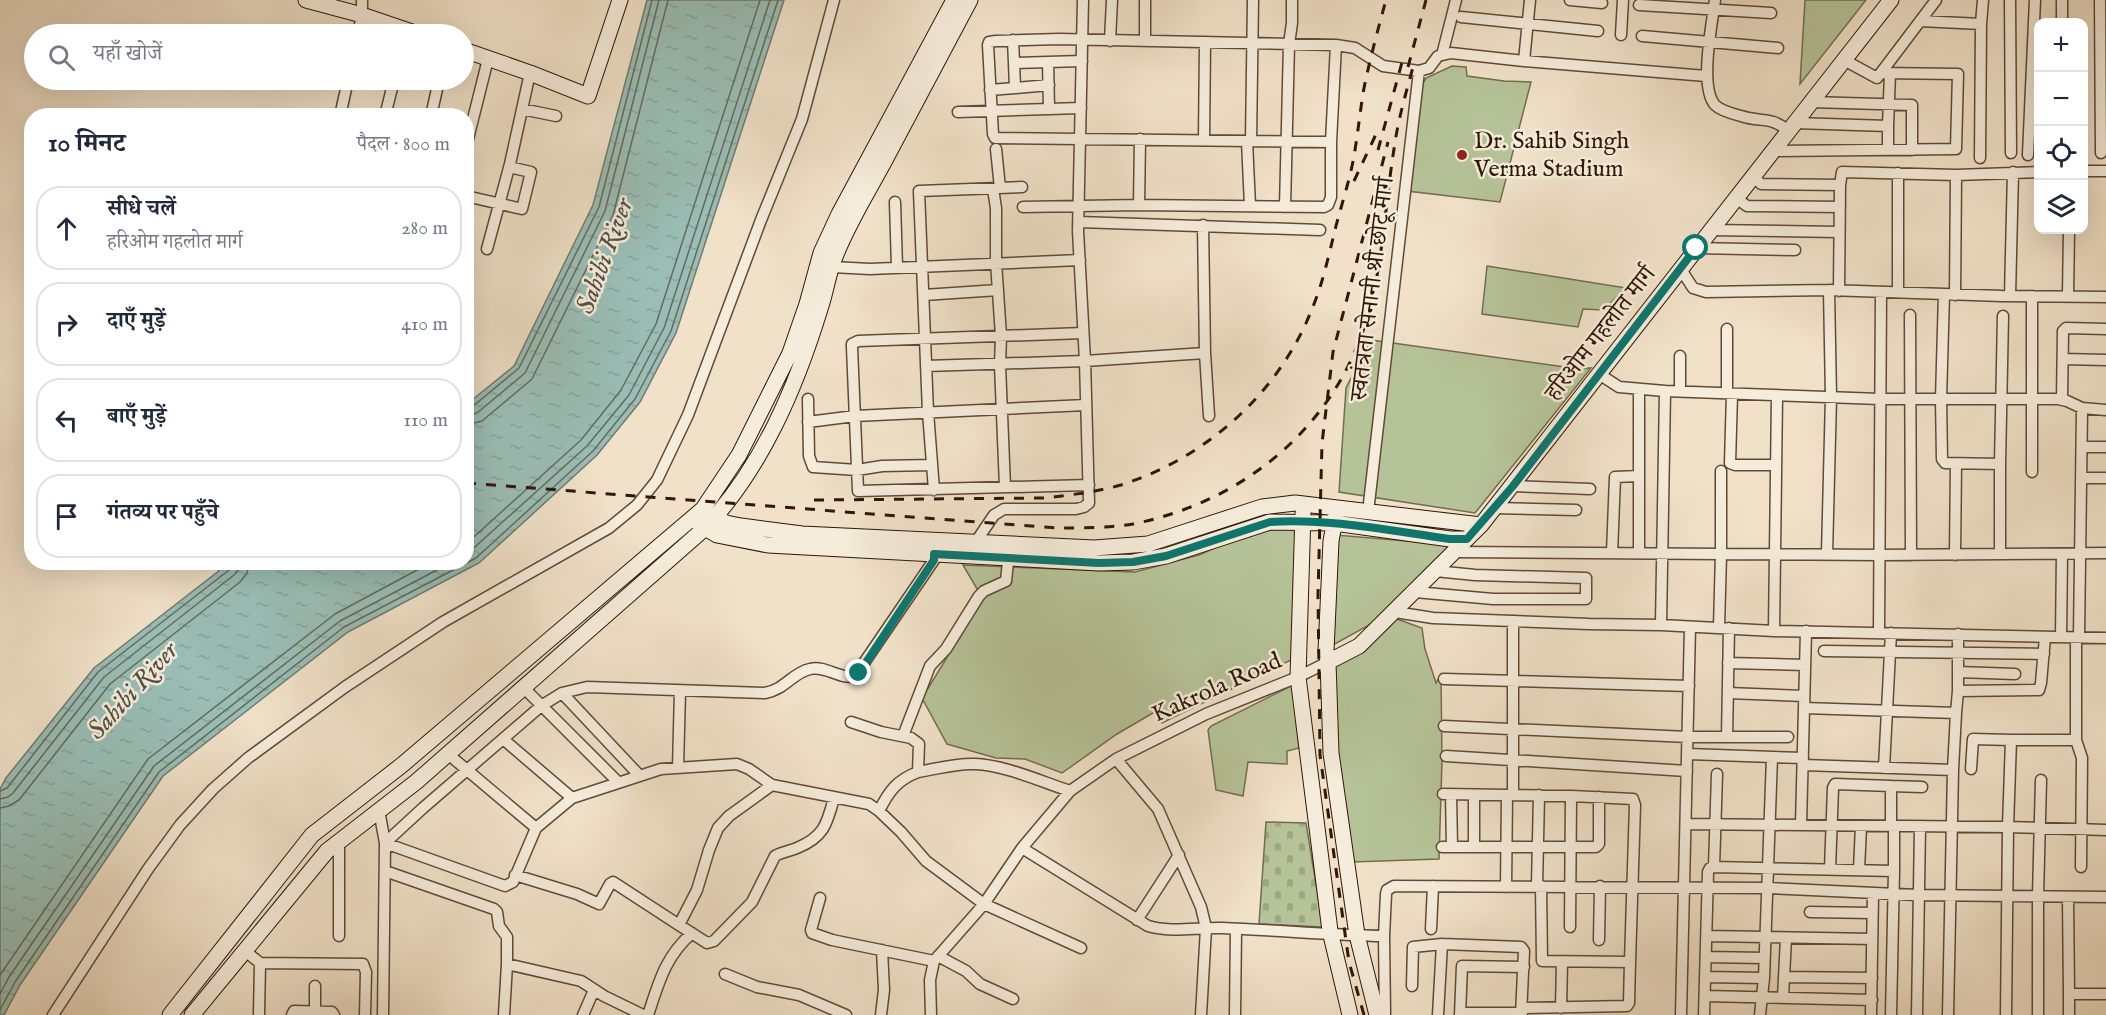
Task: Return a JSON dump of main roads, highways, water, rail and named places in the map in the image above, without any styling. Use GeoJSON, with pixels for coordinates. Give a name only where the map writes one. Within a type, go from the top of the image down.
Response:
{"type":"FeatureCollection","features":[{"type":"Feature","properties":{"kind":"water","name":"Sahibi River"},"geometry":{"type":"Polygon","coordinates":[[[647,0],[784,0],[676,333],[640,402],[597,455],[474,566],[474,398],[514,366],[593,205],[647,0]]]}},
{"type":"Feature","properties":{"kind":"water","name":"Sahibi River"},"geometry":{"type":"Polygon","coordinates":[[[220,570],[466,570],[348,632],[163,776],[20,985],[4,1015],[0,1015],[0,789],[6,778],[94,668],[220,570]]]}},
{"type":"Feature","properties":{"kind":"railway"},"geometry":{"type":"LineString","coordinates":[[814,500],[1045,498],[1102,490],[1152,473],[1182,458],[1210,440],[1236,418],[1280,368],[1298,340],[1316,299],[1350,173],[1364,88],[1386,0]]}},
{"type":"Feature","properties":{"kind":"railway"},"geometry":{"type":"LineString","coordinates":[[1408,67],[1426,0]]}},
{"type":"Feature","properties":{"kind":"railway"},"geometry":{"type":"LineString","coordinates":[[1378,150],[1404,55]]}},
{"type":"Feature","properties":{"kind":"railway"},"geometry":{"type":"LineString","coordinates":[[474,484],[1056,528],[1133,524],[1173,513],[1211,498],[1247,478],[1279,454],[1307,426],[1332,394],[1352,358],[1367,319],[1372,298],[1396,138],[1415,60]]}},
{"type":"Feature","properties":{"kind":"railway"},"geometry":{"type":"LineString","coordinates":[[1354,181],[1377,132]]}},
{"type":"Feature","properties":{"kind":"railway"},"geometry":{"type":"LineString","coordinates":[[1364,1015],[1349,962],[1320,755],[1318,595],[1322,443],[1333,352],[1388,142]]}},
{"type":"Feature","properties":{"kind":"place","name":"Dr. Sahib Singh Verma Stadium"},"geometry":{"type":"Point","coordinates":[1462,155]}}]}
